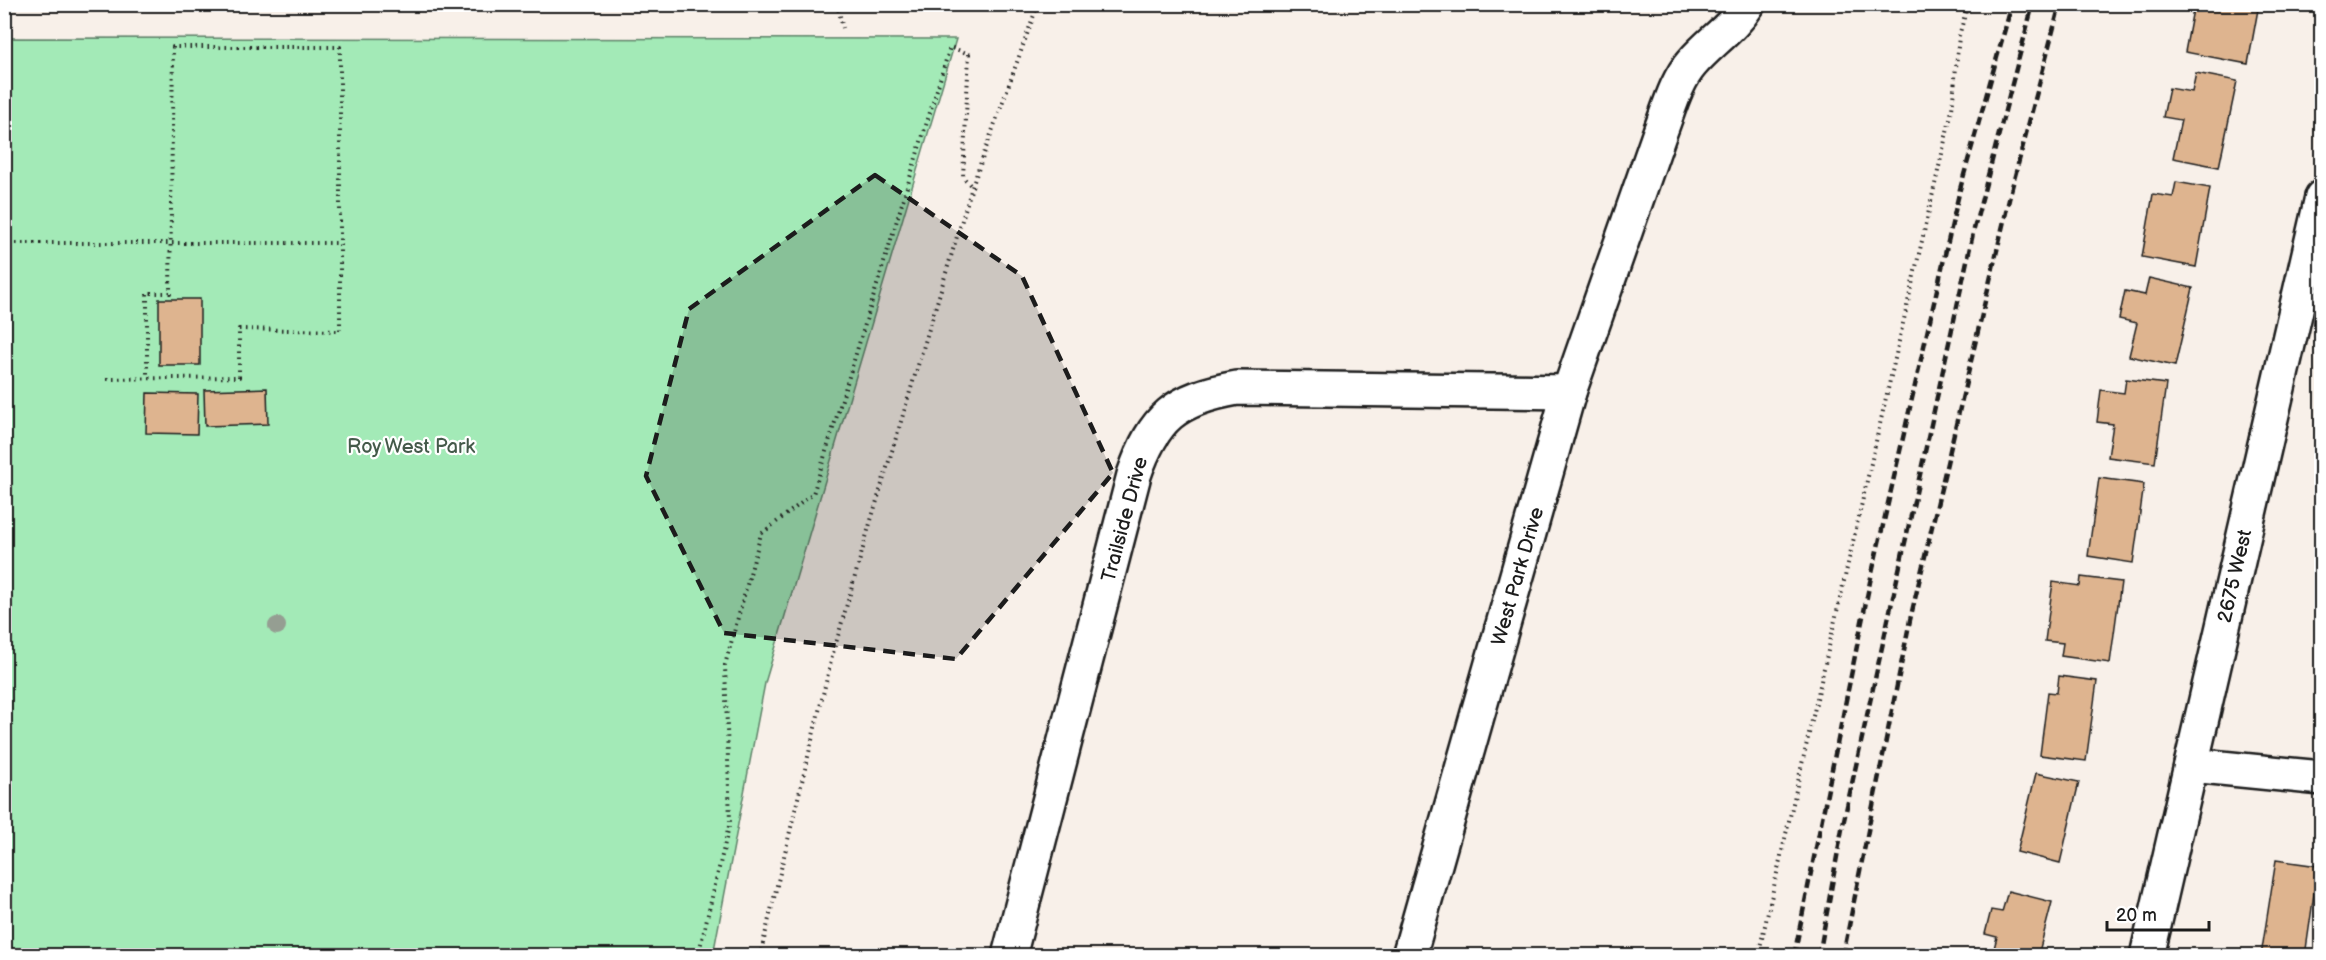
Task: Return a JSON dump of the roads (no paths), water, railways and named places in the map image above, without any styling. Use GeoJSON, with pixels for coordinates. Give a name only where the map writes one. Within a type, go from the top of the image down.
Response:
{"type":"FeatureCollection","features":[{"type":"Feature","properties":{"kind":"street","name":"West Park Drive"},"geometry":{"type":"LineString","coordinates":[[1409,956],[1569,392],[1674,93],[1691,64],[1718,40],[1748,4]]}},
{"type":"Feature","properties":{"kind":"street","name":"2675 West"},"geometry":{"type":"LineString","coordinates":[[2147,956],[2322,197]]}},
{"type":"Feature","properties":{"kind":"street","name":"Trailside Drive"},"geometry":{"type":"LineString","coordinates":[[1009,956],[1134,476],[1144,446],[1156,427],[1169,413],[1208,393],[1237,388],[1569,392]]}},
{"type":"Feature","properties":{"kind":"street"},"geometry":{"type":"LineString","coordinates":[[2191,765],[2322,778]]}},
{"type":"Feature","properties":{"kind":"railway"},"geometry":{"type":"LineString","coordinates":[[1794,956],[1870,582],[1960,189],[2012,4]]}},
{"type":"Feature","properties":{"kind":"railway"},"geometry":{"type":"LineString","coordinates":[[1819,956],[1842,829],[1974,229],[2033,4]]}},
{"type":"Feature","properties":{"kind":"railway"},"geometry":{"type":"LineString","coordinates":[[1843,956],[1910,620],[2011,191],[2060,4]]}},
{"type":"Feature","properties":{"kind":"park label","name":"Roy West Park"},"geometry":{"type":"Point","coordinates":[411,446]}}]}
